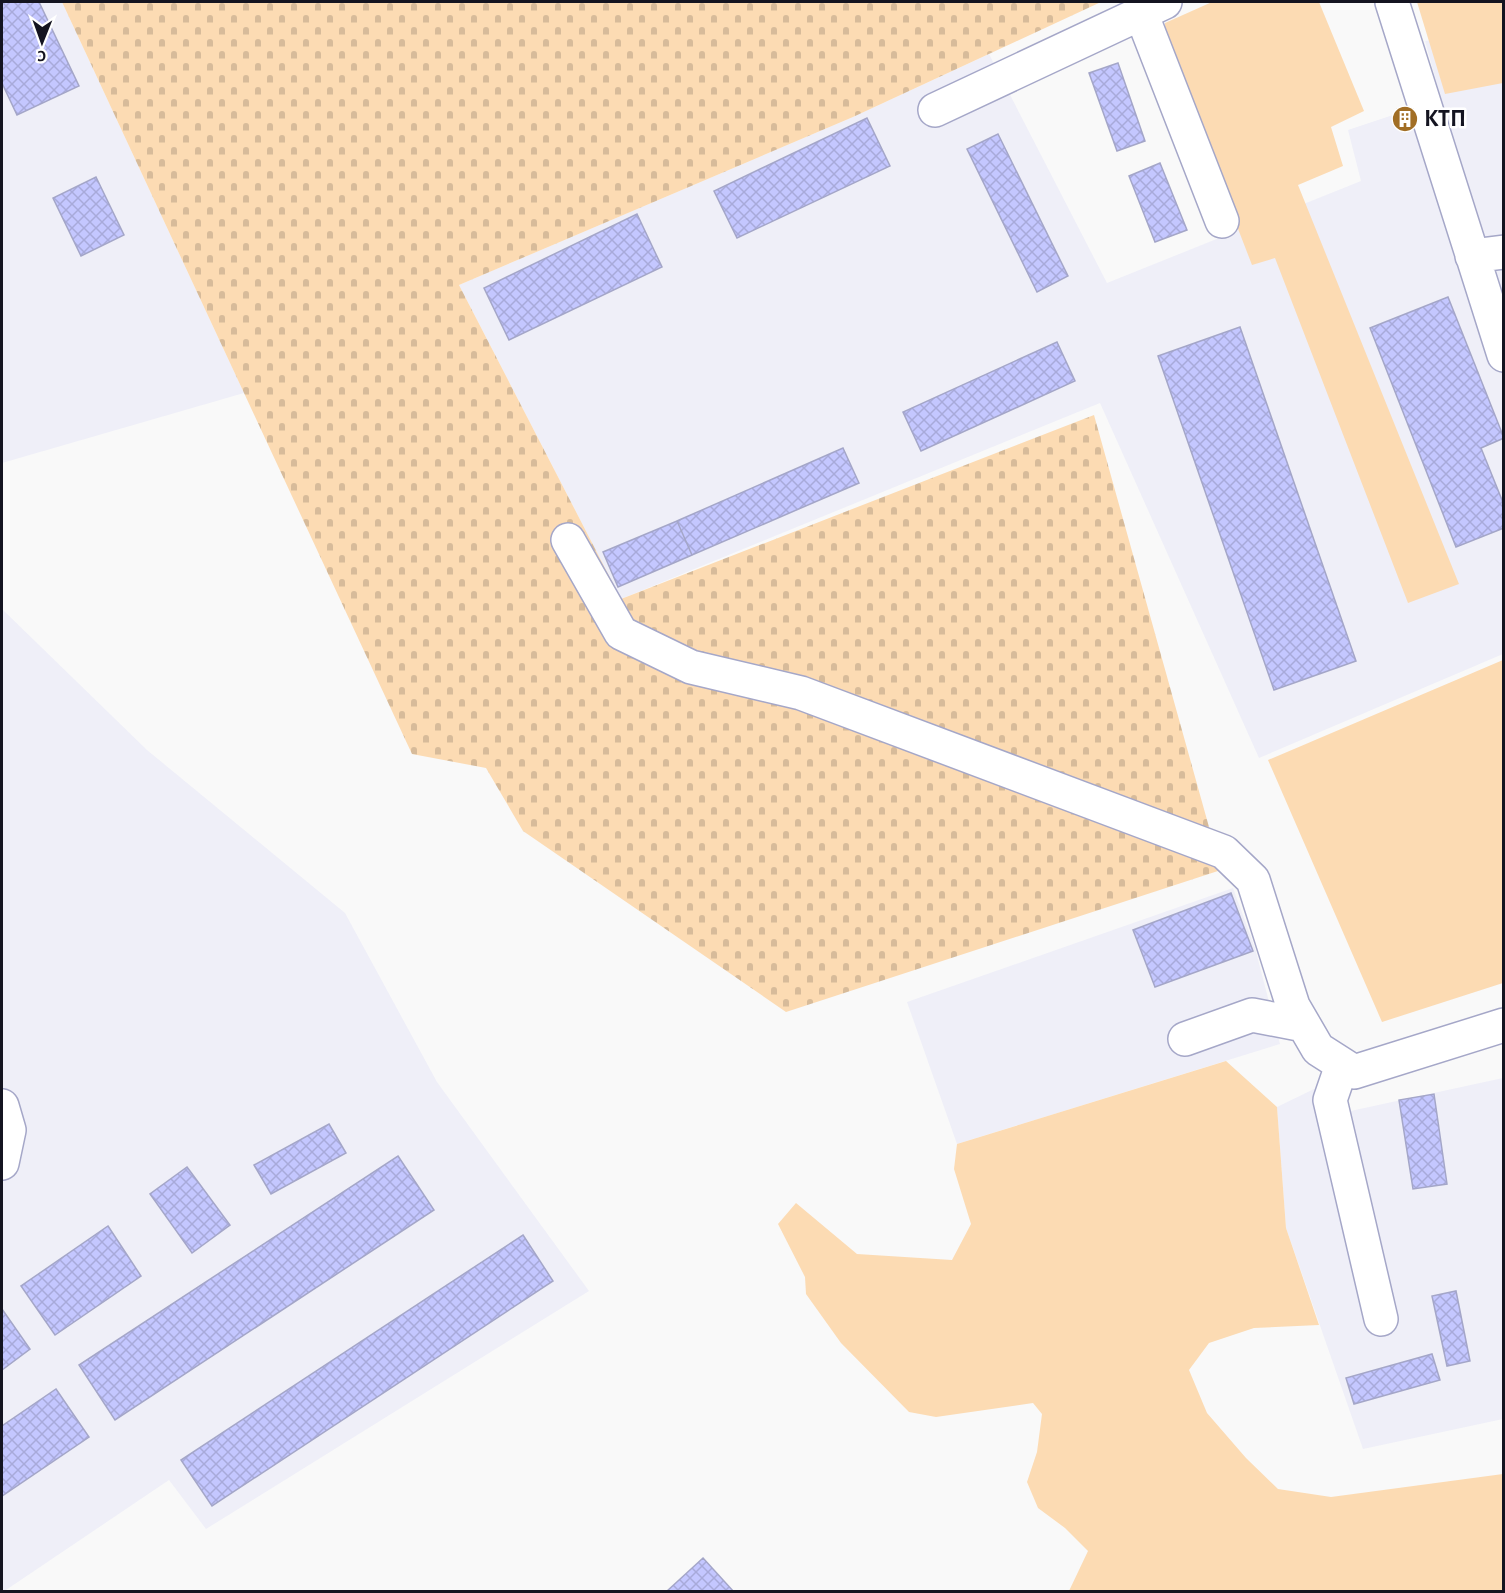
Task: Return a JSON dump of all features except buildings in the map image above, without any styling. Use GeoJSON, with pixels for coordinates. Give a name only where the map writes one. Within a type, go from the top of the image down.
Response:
{"type":"FeatureCollection","features":[{"type":"Feature","properties":{"kind":"lane"},"geometry":{"type":"LineString","coordinates":[[1392,2],[1488,254],[1503,355]]}},
{"type":"Feature","properties":{"kind":"lane"},"geometry":{"type":"LineString","coordinates":[[935,110],[1153,7],[1222,221]]}},
{"type":"Feature","properties":{"kind":"lane"},"geometry":{"type":"LineString","coordinates":[[568,540],[621,633],[691,667],[801,693],[1224,852],[1253,880],[1293,1006],[1318,1049],[1354,1072],[1503,1025]]}},
{"type":"Feature","properties":{"kind":"lane"},"geometry":{"type":"LineString","coordinates":[[1185,1039],[1252,1015],[1304,1025]]}},
{"type":"Feature","properties":{"kind":"lane"},"geometry":{"type":"LineString","coordinates":[[1342,1065],[1330,1100],[1381,1319]]}},
{"type":"Feature","properties":{"kind":"lane"},"geometry":{"type":"LineString","coordinates":[[2,1106],[9,1130],[2,1163]]}},
{"type":"Feature","properties":{"kind":"shaded area"},"geometry":{"type":"Polygon","coordinates":[[[2,2],[62,2],[244,393],[2,463],[2,2]]]}},
{"type":"Feature","properties":{"kind":"shaded area"},"geometry":{"type":"Polygon","coordinates":[[[1503,31],[1503,654],[1259,758],[1100,403],[621,599],[459,285],[853,117],[989,54],[1107,283],[1361,181],[1348,130],[1441,99],[1425,41],[1503,31]]]}},
{"type":"Feature","properties":{"kind":"shaded area"},"geometry":{"type":"Polygon","coordinates":[[[2,609],[147,750],[345,913],[437,1082],[589,1291],[206,1529],[169,1480],[3,1592],[2,609]]]}},
{"type":"Feature","properties":{"kind":"shaded area"},"geometry":{"type":"Polygon","coordinates":[[[1233,888],[1255,948],[1280,1044],[957,1144],[907,1002],[1233,888]]]}},
{"type":"Feature","properties":{"kind":"shaded area"},"geometry":{"type":"Polygon","coordinates":[[[1503,1078],[1503,1419],[1363,1449],[1286,1228],[1277,1107],[1314,1089],[1346,1112],[1503,1078]]]}},
{"type":"Feature","properties":{"kind":"green space"},"geometry":{"type":"Polygon","coordinates":[[[62,2],[1101,2],[853,117],[459,285],[621,599],[1094,415],[1221,870],[786,1012],[523,831],[486,768],[412,754],[62,2]]]}},
{"type":"Feature","properties":{"kind":"green space"},"geometry":{"type":"Polygon","coordinates":[[[1212,2],[1319,2],[1364,111],[1331,127],[1343,166],[1298,185],[1459,584],[1408,603],[1275,258],[1252,265],[1165,40],[1165,23],[1212,2]]]}},
{"type":"Feature","properties":{"kind":"green space"},"geometry":{"type":"Polygon","coordinates":[[[1417,2],[1503,2],[1503,83],[1445,94],[1417,2]]]}},
{"type":"Feature","properties":{"kind":"green space"},"geometry":{"type":"Polygon","coordinates":[[[1503,660],[1503,983],[1382,1022],[1268,760],[1503,660]]]}},
{"type":"Feature","properties":{"kind":"green space"},"geometry":{"type":"Polygon","coordinates":[[[1226,1061],[1277,1107],[1286,1228],[1319,1325],[1254,1328],[1209,1343],[1189,1370],[1207,1413],[1246,1458],[1278,1489],[1331,1497],[1503,1474],[1503,1591],[1069,1591],[1088,1551],[1065,1528],[1038,1508],[1027,1482],[1037,1452],[1042,1414],[1033,1403],[936,1417],[909,1412],[841,1343],[806,1294],[805,1277],[778,1224],[796,1203],[857,1254],[952,1260],[971,1224],[954,1169],[957,1144],[1226,1061]]]}},
{"type":"Feature","properties":{"kind":"place","name":"КТП"},"geometry":{"type":"Point","coordinates":[1405,119]}}]}
